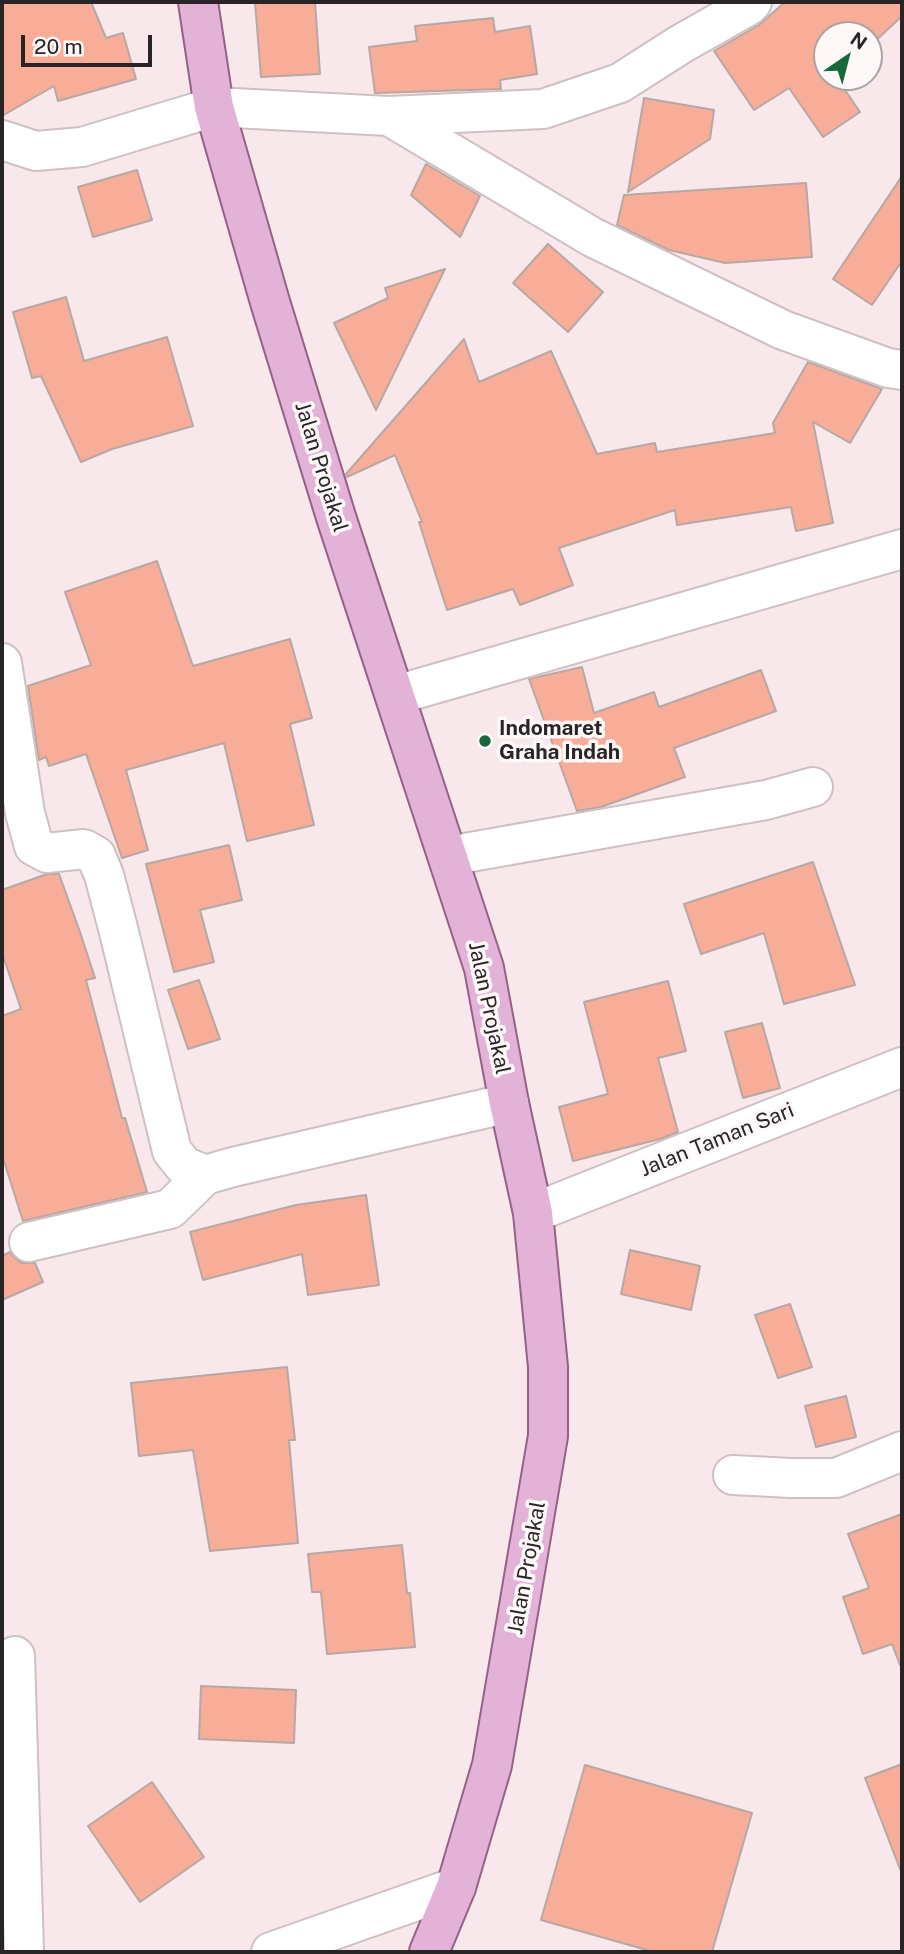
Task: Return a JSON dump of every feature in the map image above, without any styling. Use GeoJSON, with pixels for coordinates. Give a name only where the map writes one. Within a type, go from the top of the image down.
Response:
{"type":"FeatureCollection","features":[{"type":"Feature","properties":{"kind":"main road","name":"Jalan Projakal"},"geometry":{"type":"LineString","coordinates":[[198,2],[214,107],[270,302],[336,517],[484,968],[533,1213],[548,1367],[548,1436],[492,1765],[456,1887],[429,1952]]}},
{"type":"Feature","properties":{"kind":"street"},"geometry":{"type":"LineString","coordinates":[[2,140],[36,151],[82,147],[214,107],[389,116],[543,109],[620,83],[752,2]]}},
{"type":"Feature","properties":{"kind":"street"},"geometry":{"type":"LineString","coordinates":[[389,116],[592,237],[783,330],[888,368],[902,370]]}},
{"type":"Feature","properties":{"kind":"street"},"geometry":{"type":"LineString","coordinates":[[396,695],[902,549]]}},
{"type":"Feature","properties":{"kind":"street"},"geometry":{"type":"LineString","coordinates":[[2,663],[25,813],[34,846],[47,853],[84,849],[96,856],[104,875],[119,932],[172,1151],[184,1166],[205,1175]]}},
{"type":"Feature","properties":{"kind":"street"},"geometry":{"type":"LineString","coordinates":[[448,856],[766,800],[813,787]]}},
{"type":"Feature","properties":{"kind":"street","name":"Jalan Taman Sari"},"geometry":{"type":"LineString","coordinates":[[533,1213],[902,1067]]}},
{"type":"Feature","properties":{"kind":"street"},"geometry":{"type":"LineString","coordinates":[[29,1242],[170,1209],[205,1175],[509,1103]]}},
{"type":"Feature","properties":{"kind":"street"},"geometry":{"type":"LineString","coordinates":[[733,1475],[835,1478],[902,1451]]}},
{"type":"Feature","properties":{"kind":"street"},"geometry":{"type":"LineString","coordinates":[[15,1656],[24,1952]]}},
{"type":"Feature","properties":{"kind":"street"},"geometry":{"type":"LineString","coordinates":[[271,1952],[456,1887]]}},
{"type":"Feature","properties":{"kind":"building"},"geometry":{"type":"Polygon","coordinates":[[[2,2],[91,2],[106,38],[123,33],[136,79],[58,101],[54,86],[2,116],[2,2]]]}},
{"type":"Feature","properties":{"kind":"building"},"geometry":{"type":"Polygon","coordinates":[[[255,2],[315,2],[320,74],[261,77],[255,2]]]}},
{"type":"Feature","properties":{"kind":"building"},"geometry":{"type":"Polygon","coordinates":[[[785,2],[902,2],[902,16],[883,34],[883,21],[813,21],[813,91],[846,91],[860,112],[823,137],[789,88],[754,110],[714,51],[759,25],[785,2]]]}},
{"type":"Feature","properties":{"kind":"building"},"geometry":{"type":"Polygon","coordinates":[[[493,18],[495,32],[530,26],[537,74],[500,80],[501,89],[375,93],[369,47],[417,41],[415,26],[493,18]]]}},
{"type":"Feature","properties":{"kind":"building"},"geometry":{"type":"Polygon","coordinates":[[[644,98],[714,110],[710,139],[628,192],[644,98]]]}},
{"type":"Feature","properties":{"kind":"building"},"geometry":{"type":"Polygon","coordinates":[[[426,164],[480,196],[460,237],[411,195],[426,164]]]}},
{"type":"Feature","properties":{"kind":"building"},"geometry":{"type":"Polygon","coordinates":[[[137,170],[152,220],[93,237],[78,187],[137,170]]]}},
{"type":"Feature","properties":{"kind":"building"},"geometry":{"type":"Polygon","coordinates":[[[902,176],[902,261],[872,305],[833,279],[902,176]]]}},
{"type":"Feature","properties":{"kind":"building"},"geometry":{"type":"Polygon","coordinates":[[[806,183],[812,257],[725,263],[669,250],[617,225],[624,195],[806,183]]]}},
{"type":"Feature","properties":{"kind":"building"},"geometry":{"type":"Polygon","coordinates":[[[548,244],[603,292],[568,332],[513,283],[548,244]]]}},
{"type":"Feature","properties":{"kind":"building"},"geometry":{"type":"Polygon","coordinates":[[[445,269],[376,410],[334,323],[388,298],[385,288],[445,269]]]}},
{"type":"Feature","properties":{"kind":"building"},"geometry":{"type":"Polygon","coordinates":[[[66,297],[84,361],[167,337],[193,426],[112,449],[81,462],[41,376],[32,378],[13,312],[66,297]]]}},
{"type":"Feature","properties":{"kind":"building"},"geometry":{"type":"Polygon","coordinates":[[[464,339],[479,382],[551,351],[597,454],[655,443],[657,452],[775,433],[773,423],[808,362],[882,389],[850,443],[813,422],[833,523],[796,531],[791,507],[677,525],[675,510],[559,548],[573,585],[520,605],[513,589],[447,610],[419,522],[422,522],[395,455],[347,477],[346,474],[464,339]]]}},
{"type":"Feature","properties":{"kind":"building"},"geometry":{"type":"Polygon","coordinates":[[[157,561],[193,666],[290,639],[312,718],[290,724],[314,825],[247,841],[224,743],[126,770],[148,850],[122,858],[86,754],[49,766],[46,757],[39,760],[28,686],[91,665],[65,592],[157,561]]]}},
{"type":"Feature","properties":{"kind":"building"},"geometry":{"type":"Polygon","coordinates":[[[582,667],[594,713],[654,692],[659,707],[761,670],[776,711],[674,748],[685,777],[601,807],[577,811],[529,679],[582,667]]]}},
{"type":"Feature","properties":{"kind":"building"},"geometry":{"type":"Polygon","coordinates":[[[229,845],[242,900],[200,910],[214,962],[174,972],[146,864],[229,845]]]}},
{"type":"Feature","properties":{"kind":"building"},"geometry":{"type":"Polygon","coordinates":[[[813,862],[855,985],[784,1004],[764,933],[701,954],[684,904],[813,862]]]}},
{"type":"Feature","properties":{"kind":"building"},"geometry":{"type":"Polygon","coordinates":[[[47,874],[59,874],[95,978],[86,980],[122,1118],[125,1118],[147,1192],[23,1221],[2,1155],[2,1016],[21,1009],[2,953],[2,890],[47,874]]]}},
{"type":"Feature","properties":{"kind":"building"},"geometry":{"type":"Polygon","coordinates":[[[199,980],[220,1039],[188,1049],[168,990],[199,980]]]}},
{"type":"Feature","properties":{"kind":"building"},"geometry":{"type":"Polygon","coordinates":[[[668,981],[686,1051],[658,1058],[678,1132],[573,1161],[559,1107],[608,1094],[584,1002],[668,981]]]}},
{"type":"Feature","properties":{"kind":"building"},"geometry":{"type":"Polygon","coordinates":[[[762,1023],[780,1088],[743,1098],[725,1032],[762,1023]]]}},
{"type":"Feature","properties":{"kind":"building"},"geometry":{"type":"Polygon","coordinates":[[[366,1195],[379,1285],[308,1295],[302,1254],[203,1280],[190,1232],[296,1205],[366,1195]]]}},
{"type":"Feature","properties":{"kind":"building"},"geometry":{"type":"Polygon","coordinates":[[[630,1250],[700,1266],[691,1310],[621,1294],[630,1250]]]}},
{"type":"Feature","properties":{"kind":"building"},"geometry":{"type":"Polygon","coordinates":[[[10,1252],[22,1263],[35,1263],[43,1282],[2,1300],[2,1256],[10,1252]]]}},
{"type":"Feature","properties":{"kind":"building"},"geometry":{"type":"Polygon","coordinates":[[[790,1304],[812,1367],[778,1378],[755,1315],[790,1304]]]}},
{"type":"Feature","properties":{"kind":"building"},"geometry":{"type":"Polygon","coordinates":[[[287,1367],[295,1440],[289,1440],[298,1543],[210,1551],[193,1450],[139,1456],[131,1383],[287,1367]]]}},
{"type":"Feature","properties":{"kind":"building"},"geometry":{"type":"Polygon","coordinates":[[[846,1396],[856,1437],[816,1447],[805,1406],[846,1396]]]}},
{"type":"Feature","properties":{"kind":"building"},"geometry":{"type":"Polygon","coordinates":[[[902,1514],[900,1665],[892,1644],[863,1654],[843,1597],[869,1588],[848,1534],[902,1514]]]}},
{"type":"Feature","properties":{"kind":"building"},"geometry":{"type":"Polygon","coordinates":[[[402,1545],[415,1647],[327,1654],[321,1592],[312,1592],[308,1554],[402,1545]]]}},
{"type":"Feature","properties":{"kind":"building"},"geometry":{"type":"Polygon","coordinates":[[[201,1686],[296,1690],[294,1743],[199,1739],[201,1686]]]}},
{"type":"Feature","properties":{"kind":"building"},"geometry":{"type":"Polygon","coordinates":[[[902,1764],[902,1868],[900,1869],[865,1778],[902,1764]]]}},
{"type":"Feature","properties":{"kind":"building"},"geometry":{"type":"Polygon","coordinates":[[[585,1765],[752,1813],[712,1952],[654,1952],[541,1920],[585,1765]]]}},
{"type":"Feature","properties":{"kind":"building"},"geometry":{"type":"Polygon","coordinates":[[[152,1782],[204,1857],[140,1902],[88,1826],[152,1782]]]}},
{"type":"Feature","properties":{"kind":"place","name":"Indomaret Graha Indah"},"geometry":{"type":"Point","coordinates":[485,741]}}]}
